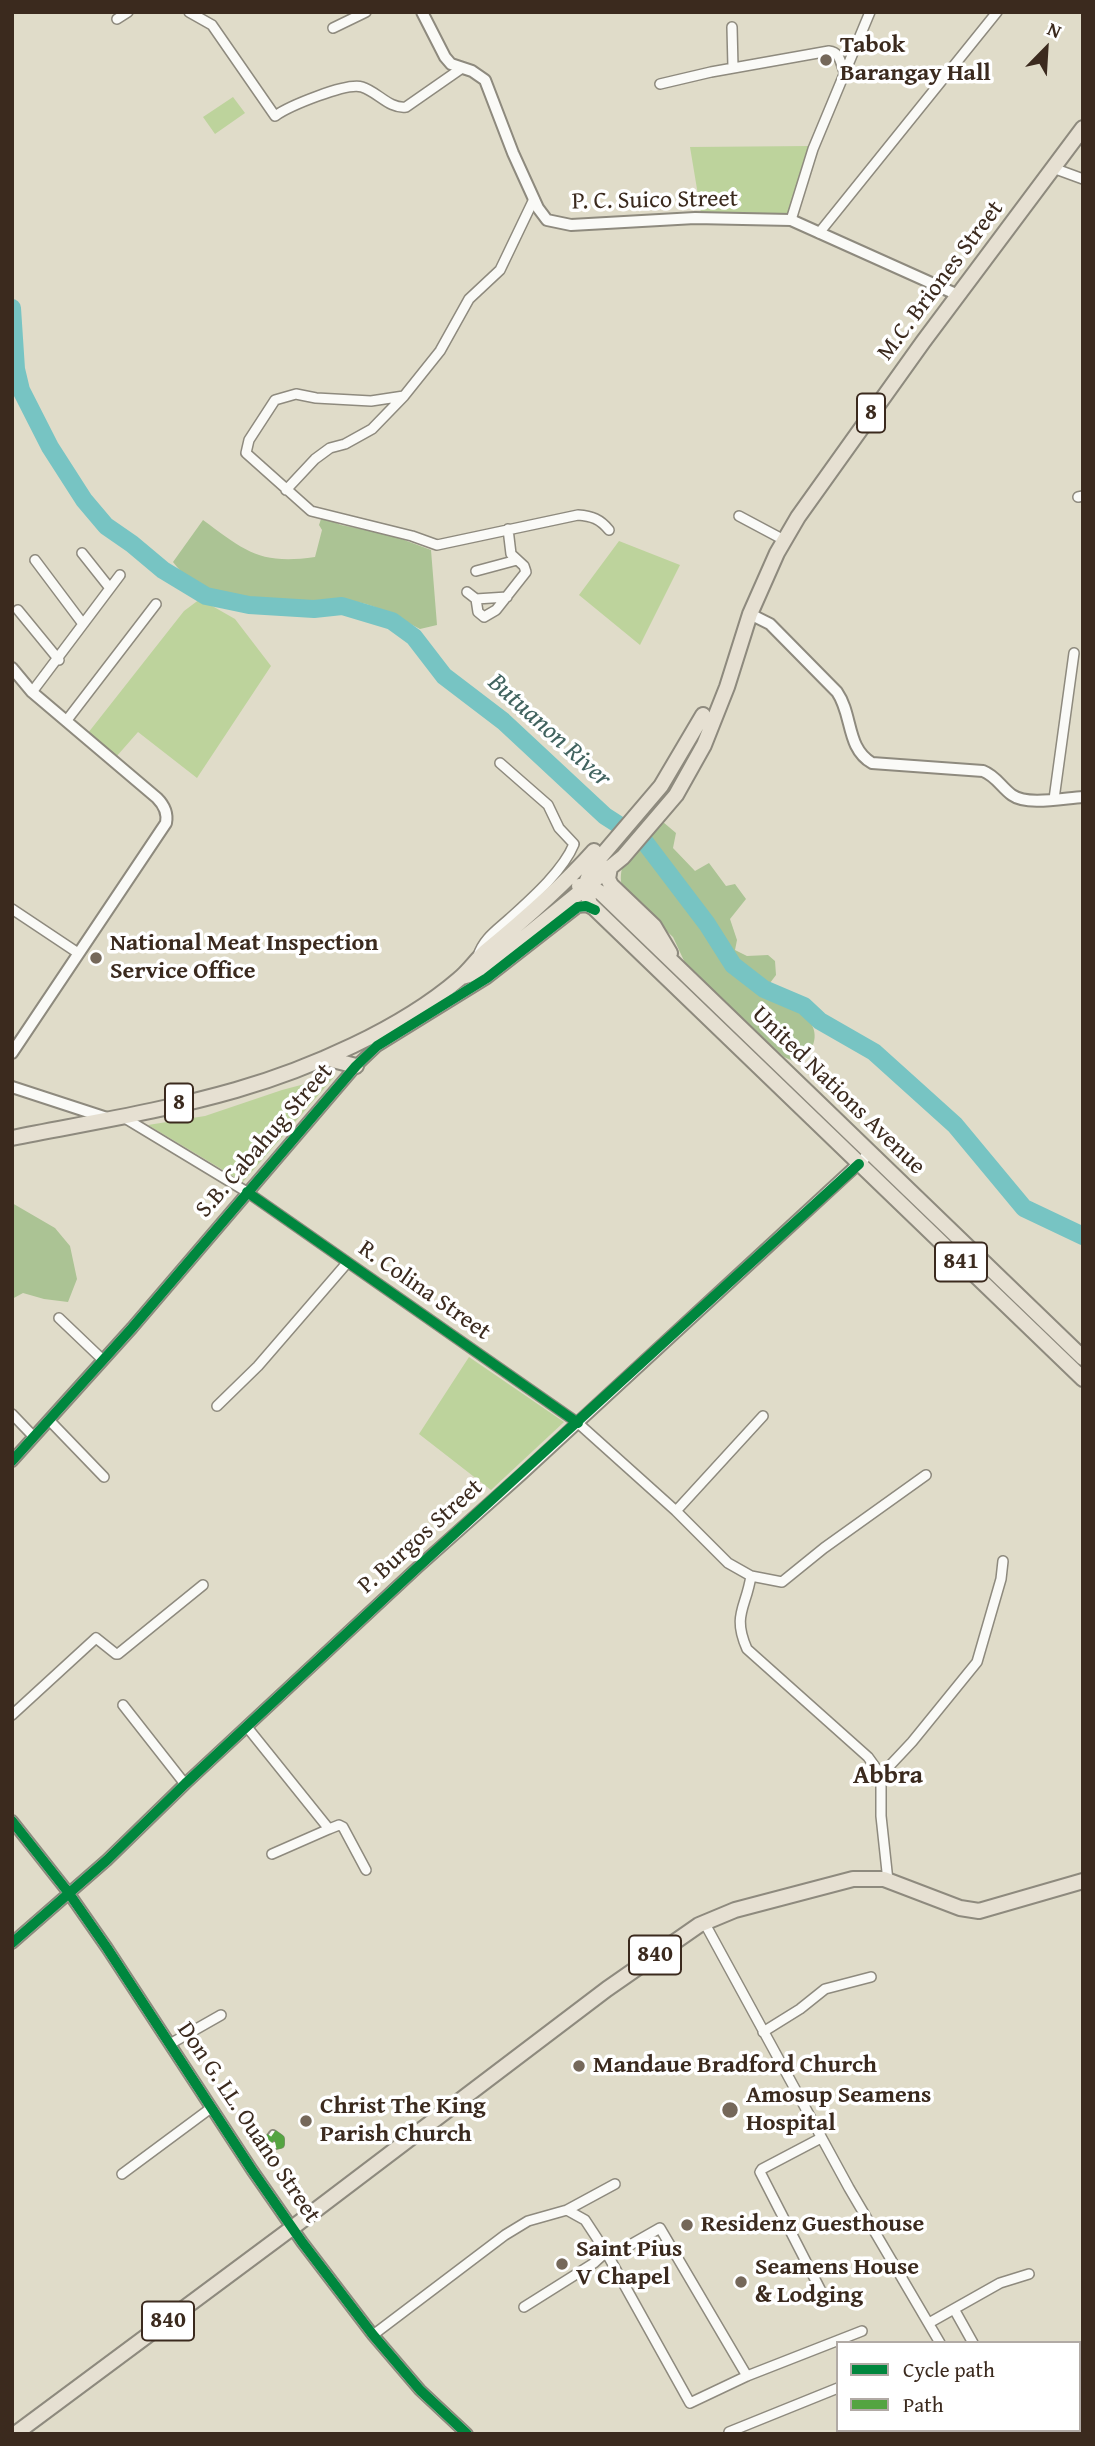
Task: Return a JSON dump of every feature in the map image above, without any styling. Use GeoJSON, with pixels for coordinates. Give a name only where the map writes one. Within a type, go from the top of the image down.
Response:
{"type":"FeatureCollection","features":[{"type":"Feature","properties":{"kind":"main road","name":"M.C. Briones Street"},"geometry":{"type":"LineString","coordinates":[[727,687],[750,614],[783,540],[817,488],[1083,128]]}},
{"type":"Feature","properties":{"kind":"main road","name":"8"},"geometry":{"type":"LineString","coordinates":[[12,1138],[116,1118],[236,1090],[325,1058],[416,1010],[462,977],[476,960],[607,842],[677,762],[703,715],[727,687]]}},
{"type":"Feature","properties":{"kind":"main road","name":"8"},"geometry":{"type":"LineString","coordinates":[[462,977],[483,971],[623,857],[680,789],[696,761],[727,687]]}},
{"type":"Feature","properties":{"kind":"main road"},"geometry":{"type":"LineString","coordinates":[[595,910],[586,897],[585,886],[590,869],[607,842]]}},
{"type":"Feature","properties":{"kind":"main road"},"geometry":{"type":"LineString","coordinates":[[610,867],[608,879],[611,885],[654,926],[682,972]]}},
{"type":"Feature","properties":{"kind":"main road"},"geometry":{"type":"LineString","coordinates":[[551,895],[569,888],[585,886]]}},
{"type":"Feature","properties":{"kind":"main road","name":"United Nations Avenue"},"geometry":{"type":"LineString","coordinates":[[585,886],[601,893],[1083,1358]]}},
{"type":"Feature","properties":{"kind":"main road","name":"United Nations Avenue"},"geometry":{"type":"LineString","coordinates":[[595,910],[1083,1380]]}},
{"type":"Feature","properties":{"kind":"main road"},"geometry":{"type":"LineString","coordinates":[[325,1058],[356,1066]]}},
{"type":"Feature","properties":{"kind":"main road","name":"840"},"geometry":{"type":"LineString","coordinates":[[15,2434],[607,1989],[704,1922],[735,1910],[834,1883],[868,1878],[888,1881],[960,1908],[979,1911],[1083,1881]]}},
{"type":"Feature","properties":{"kind":"street"},"geometry":{"type":"LineString","coordinates":[[117,19],[128,12]]}},
{"type":"Feature","properties":{"kind":"street"},"geometry":{"type":"LineString","coordinates":[[189,12],[212,25],[275,116],[350,86],[361,87],[396,107],[406,107],[462,68]]}},
{"type":"Feature","properties":{"kind":"street"},"geometry":{"type":"LineString","coordinates":[[333,28],[366,12]]}},
{"type":"Feature","properties":{"kind":"street","name":"P. C. Suico Street"},"geometry":{"type":"LineString","coordinates":[[422,12],[444,57],[451,64],[478,74],[485,80],[534,199],[542,216],[547,220],[561,224],[695,218],[791,220],[958,295]]}},
{"type":"Feature","properties":{"kind":"street"},"geometry":{"type":"LineString","coordinates":[[791,220],[813,149],[870,12]]}},
{"type":"Feature","properties":{"kind":"street"},"geometry":{"type":"LineString","coordinates":[[819,233],[997,12]]}},
{"type":"Feature","properties":{"kind":"street"},"geometry":{"type":"LineString","coordinates":[[732,27],[733,68]]}},
{"type":"Feature","properties":{"kind":"street"},"geometry":{"type":"LineString","coordinates":[[660,84],[829,51],[838,55],[845,74]]}},
{"type":"Feature","properties":{"kind":"street"},"geometry":{"type":"LineString","coordinates":[[1053,168],[1083,179]]}},
{"type":"Feature","properties":{"kind":"street"},"geometry":{"type":"LineString","coordinates":[[286,490],[315,459],[330,448],[345,444],[372,429],[404,396],[440,351],[469,299],[500,270],[534,199]]}},
{"type":"Feature","properties":{"kind":"street"},"geometry":{"type":"LineString","coordinates":[[404,396],[371,401],[334,397],[325,399],[296,394],[275,400],[249,440],[246,453],[311,511],[376,526],[436,545],[578,515],[594,517],[609,530]]}},
{"type":"Feature","properties":{"kind":"street"},"geometry":{"type":"LineString","coordinates":[[739,516],[783,540]]}},
{"type":"Feature","properties":{"kind":"street"},"geometry":{"type":"LineString","coordinates":[[476,599],[478,612],[484,617],[496,611],[526,572],[524,566],[512,554],[508,529]]}},
{"type":"Feature","properties":{"kind":"street"},"geometry":{"type":"LineString","coordinates":[[82,553],[109,587]]}},
{"type":"Feature","properties":{"kind":"street"},"geometry":{"type":"LineString","coordinates":[[35,560],[83,624]]}},
{"type":"Feature","properties":{"kind":"street"},"geometry":{"type":"LineString","coordinates":[[476,571],[517,560]]}},
{"type":"Feature","properties":{"kind":"street"},"geometry":{"type":"LineString","coordinates":[[32,692],[120,575]]}},
{"type":"Feature","properties":{"kind":"street"},"geometry":{"type":"LineString","coordinates":[[467,592],[476,599],[507,597]]}},
{"type":"Feature","properties":{"kind":"street"},"geometry":{"type":"LineString","coordinates":[[67,720],[156,604]]}},
{"type":"Feature","properties":{"kind":"street"},"geometry":{"type":"LineString","coordinates":[[18,610],[58,660]]}},
{"type":"Feature","properties":{"kind":"street"},"geometry":{"type":"LineString","coordinates":[[750,614],[770,624],[837,692],[844,705],[857,749],[872,763],[983,771],[1022,800],[1083,797]]}},
{"type":"Feature","properties":{"kind":"street"},"geometry":{"type":"LineString","coordinates":[[1054,799],[1074,653]]}},
{"type":"Feature","properties":{"kind":"street"},"geometry":{"type":"LineString","coordinates":[[12,668],[32,692],[157,798],[167,816],[166,823],[12,1053]]}},
{"type":"Feature","properties":{"kind":"street"},"geometry":{"type":"LineString","coordinates":[[476,960],[484,942],[538,892],[570,853],[574,844],[559,828],[548,805],[500,763]]}},
{"type":"Feature","properties":{"kind":"street","name":"S.B. Cabahug Street"},"geometry":{"type":"LineString","coordinates":[[12,1461],[103,1360],[356,1066],[377,1046],[487,978],[576,908],[586,906],[595,910]]}},
{"type":"Feature","properties":{"kind":"street"},"geometry":{"type":"LineString","coordinates":[[12,909],[78,954]]}},
{"type":"Feature","properties":{"kind":"street"},"geometry":{"type":"LineString","coordinates":[[12,1087],[116,1118]]}},
{"type":"Feature","properties":{"kind":"street","name":"R. Colina Street"},"geometry":{"type":"LineString","coordinates":[[116,1118],[247,1192],[578,1423],[676,1511],[720,1557],[751,1576]]}},
{"type":"Feature","properties":{"kind":"street","name":"P. Burgos Street"},"geometry":{"type":"LineString","coordinates":[[12,1943],[107,1860],[418,1567],[870,1153]]}},
{"type":"Feature","properties":{"kind":"street"},"geometry":{"type":"LineString","coordinates":[[217,1406],[258,1366],[347,1263]]}},
{"type":"Feature","properties":{"kind":"street"},"geometry":{"type":"LineString","coordinates":[[59,1318],[103,1360]]}},
{"type":"Feature","properties":{"kind":"street"},"geometry":{"type":"LineString","coordinates":[[12,1414],[34,1437]]}},
{"type":"Feature","properties":{"kind":"street"},"geometry":{"type":"LineString","coordinates":[[676,1511],[763,1416]]}},
{"type":"Feature","properties":{"kind":"street"},"geometry":{"type":"LineString","coordinates":[[49,1420],[104,1477]]}},
{"type":"Feature","properties":{"kind":"street"},"geometry":{"type":"LineString","coordinates":[[888,1881],[881,1816],[881,1775],[869,1757],[747,1649],[740,1633],[740,1618],[751,1576],[782,1582],[824,1548],[926,1475]]}},
{"type":"Feature","properties":{"kind":"street"},"geometry":{"type":"LineString","coordinates":[[881,1775],[912,1742],[977,1662],[1001,1579],[1003,1561]]}},
{"type":"Feature","properties":{"kind":"street"},"geometry":{"type":"LineString","coordinates":[[12,1715],[96,1638],[118,1654],[203,1585]]}},
{"type":"Feature","properties":{"kind":"street"},"geometry":{"type":"LineString","coordinates":[[123,1705],[185,1784]]}},
{"type":"Feature","properties":{"kind":"street"},"geometry":{"type":"LineString","coordinates":[[247,1727],[329,1829]]}},
{"type":"Feature","properties":{"kind":"street","name":"Don G. LL. Ouano Street"},"geometry":{"type":"LineString","coordinates":[[12,1821],[68,1892],[292,2228],[373,2335],[420,2390],[467,2434]]}},
{"type":"Feature","properties":{"kind":"street"},"geometry":{"type":"LineString","coordinates":[[272,1854],[340,1825],[366,1870]]}},
{"type":"Feature","properties":{"kind":"street"},"geometry":{"type":"LineString","coordinates":[[704,1922],[821,2138],[939,2341]]}},
{"type":"Feature","properties":{"kind":"street"},"geometry":{"type":"LineString","coordinates":[[764,2032],[825,1989],[871,1976]]}},
{"type":"Feature","properties":{"kind":"street"},"geometry":{"type":"LineString","coordinates":[[170,2044],[221,2015]]}},
{"type":"Feature","properties":{"kind":"street"},"geometry":{"type":"LineString","coordinates":[[122,2174],[211,2108]]}},
{"type":"Feature","properties":{"kind":"street"},"geometry":{"type":"LineString","coordinates":[[820,2290],[760,2172],[821,2138]]}},
{"type":"Feature","properties":{"kind":"street"},"geometry":{"type":"LineString","coordinates":[[373,2335],[505,2235],[528,2221],[567,2210],[615,2184]]}},
{"type":"Feature","properties":{"kind":"street"},"geometry":{"type":"LineString","coordinates":[[567,2210],[584,2220],[607,2254],[690,2403],[747,2376],[836,2341]]}},
{"type":"Feature","properties":{"kind":"street"},"geometry":{"type":"LineString","coordinates":[[524,2307],[607,2254],[660,2228],[747,2376]]}},
{"type":"Feature","properties":{"kind":"street"},"geometry":{"type":"LineString","coordinates":[[929,2323],[1000,2283],[1029,2274]]}},
{"type":"Feature","properties":{"kind":"street"},"geometry":{"type":"LineString","coordinates":[[954,2309],[972,2341]]}},
{"type":"Feature","properties":{"kind":"street"},"geometry":{"type":"LineString","coordinates":[[836,2341],[862,2331]]}},
{"type":"Feature","properties":{"kind":"street"},"geometry":{"type":"LineString","coordinates":[[729,2432],[836,2389]]}},
{"type":"Feature","properties":{"kind":"green space"},"geometry":{"type":"Polygon","coordinates":[[[233,97],[245,113],[215,134],[203,117],[233,97]]]}},
{"type":"Feature","properties":{"kind":"green space"},"geometry":{"type":"Polygon","coordinates":[[[810,146],[788,216],[701,213],[690,147],[810,146]]]}},
{"type":"Feature","properties":{"kind":"green space"},"geometry":{"type":"Polygon","coordinates":[[[321,519],[391,535],[431,550],[437,625],[420,629],[381,610],[350,601],[289,605],[220,596],[194,584],[173,562],[203,520],[230,540],[266,557],[315,557],[322,530],[319,525],[321,519]]]}},
{"type":"Feature","properties":{"kind":"green space"},"geometry":{"type":"Polygon","coordinates":[[[619,541],[680,565],[640,645],[579,595],[619,541]]]}},
{"type":"Feature","properties":{"kind":"green space"},"geometry":{"type":"Polygon","coordinates":[[[200,599],[235,619],[271,666],[197,778],[138,732],[116,757],[88,733],[184,611],[200,599]]]}},
{"type":"Feature","properties":{"kind":"green space"},"geometry":{"type":"Polygon","coordinates":[[[663,822],[676,833],[673,848],[695,871],[709,863],[726,886],[735,884],[746,899],[730,919],[737,940],[735,950],[747,956],[768,955],[775,961],[776,975],[770,983],[771,991],[801,1011],[813,1028],[815,1038],[812,1049],[803,1061],[784,1057],[686,965],[673,937],[624,890],[621,881],[622,868],[663,822]]]}},
{"type":"Feature","properties":{"kind":"green space"},"geometry":{"type":"Polygon","coordinates":[[[335,1076],[243,1182],[148,1125],[205,1116],[282,1090],[335,1076]]]}},
{"type":"Feature","properties":{"kind":"green space"},"geometry":{"type":"Polygon","coordinates":[[[12,1203],[55,1228],[70,1246],[77,1279],[68,1302],[23,1293],[12,1299],[12,1203]]]}},
{"type":"Feature","properties":{"kind":"green space"},"geometry":{"type":"Polygon","coordinates":[[[469,1357],[564,1422],[491,1490],[419,1434],[469,1357]]]}},
{"type":"Feature","properties":{"kind":"waterway","name":"Butuanon River"},"geometry":{"type":"LineString","coordinates":[[12,308],[16,369],[21,390],[50,447],[84,500],[106,526],[163,570],[206,596],[249,605],[314,609],[342,606],[392,621],[414,637],[444,676],[503,721],[605,816],[644,841],[707,924],[733,965],[764,989],[804,1006],[820,1021],[874,1052],[955,1125],[1024,1208],[1083,1236]]}},
{"type":"Feature","properties":{"kind":"marked path"},"geometry":{"type":"LineString","coordinates":[[273,2134],[280,2139],[280,2144],[263,2148],[273,2134]]}},
{"type":"Feature","properties":{"kind":"cycle path"},"geometry":{"type":"LineString","coordinates":[[12,1461],[132,1328],[356,1066],[377,1046],[487,978],[578,907],[586,906],[595,910]]}},
{"type":"Feature","properties":{"kind":"cycle path"},"geometry":{"type":"LineString","coordinates":[[12,1943],[107,1860],[418,1567],[859,1164]]}},
{"type":"Feature","properties":{"kind":"cycle path"},"geometry":{"type":"LineString","coordinates":[[247,1192],[578,1423]]}},
{"type":"Feature","properties":{"kind":"cycle path"},"geometry":{"type":"LineString","coordinates":[[12,1821],[68,1892],[107,1948],[302,2242],[373,2335],[420,2390],[467,2434]]}},
{"type":"Feature","properties":{"kind":"place","name":"Tabok Barangay Hall"},"geometry":{"type":"Point","coordinates":[826,60]}},
{"type":"Feature","properties":{"kind":"place","name":"National Meat Inspection Service Office"},"geometry":{"type":"Point","coordinates":[96,958]}},
{"type":"Feature","properties":{"kind":"place","name":"Mandaue Bradford Church"},"geometry":{"type":"Point","coordinates":[579,2066]}},
{"type":"Feature","properties":{"kind":"place","name":"Amosup Seamens Hospital"},"geometry":{"type":"Point","coordinates":[730,2110]}},
{"type":"Feature","properties":{"kind":"place","name":"Christ The King Parish Church"},"geometry":{"type":"Point","coordinates":[306,2121]}},
{"type":"Feature","properties":{"kind":"place","name":"Residenz Guesthouse"},"geometry":{"type":"Point","coordinates":[687,2225]}},
{"type":"Feature","properties":{"kind":"place","name":"Saint Pius V Chapel"},"geometry":{"type":"Point","coordinates":[562,2264]}},
{"type":"Feature","properties":{"kind":"place","name":"Seamens House & Lodging"},"geometry":{"type":"Point","coordinates":[741,2282]}},
{"type":"Feature","properties":{"kind":"district","name":"Abbra"},"geometry":{"type":"Point","coordinates":[888,1776]}}]}
